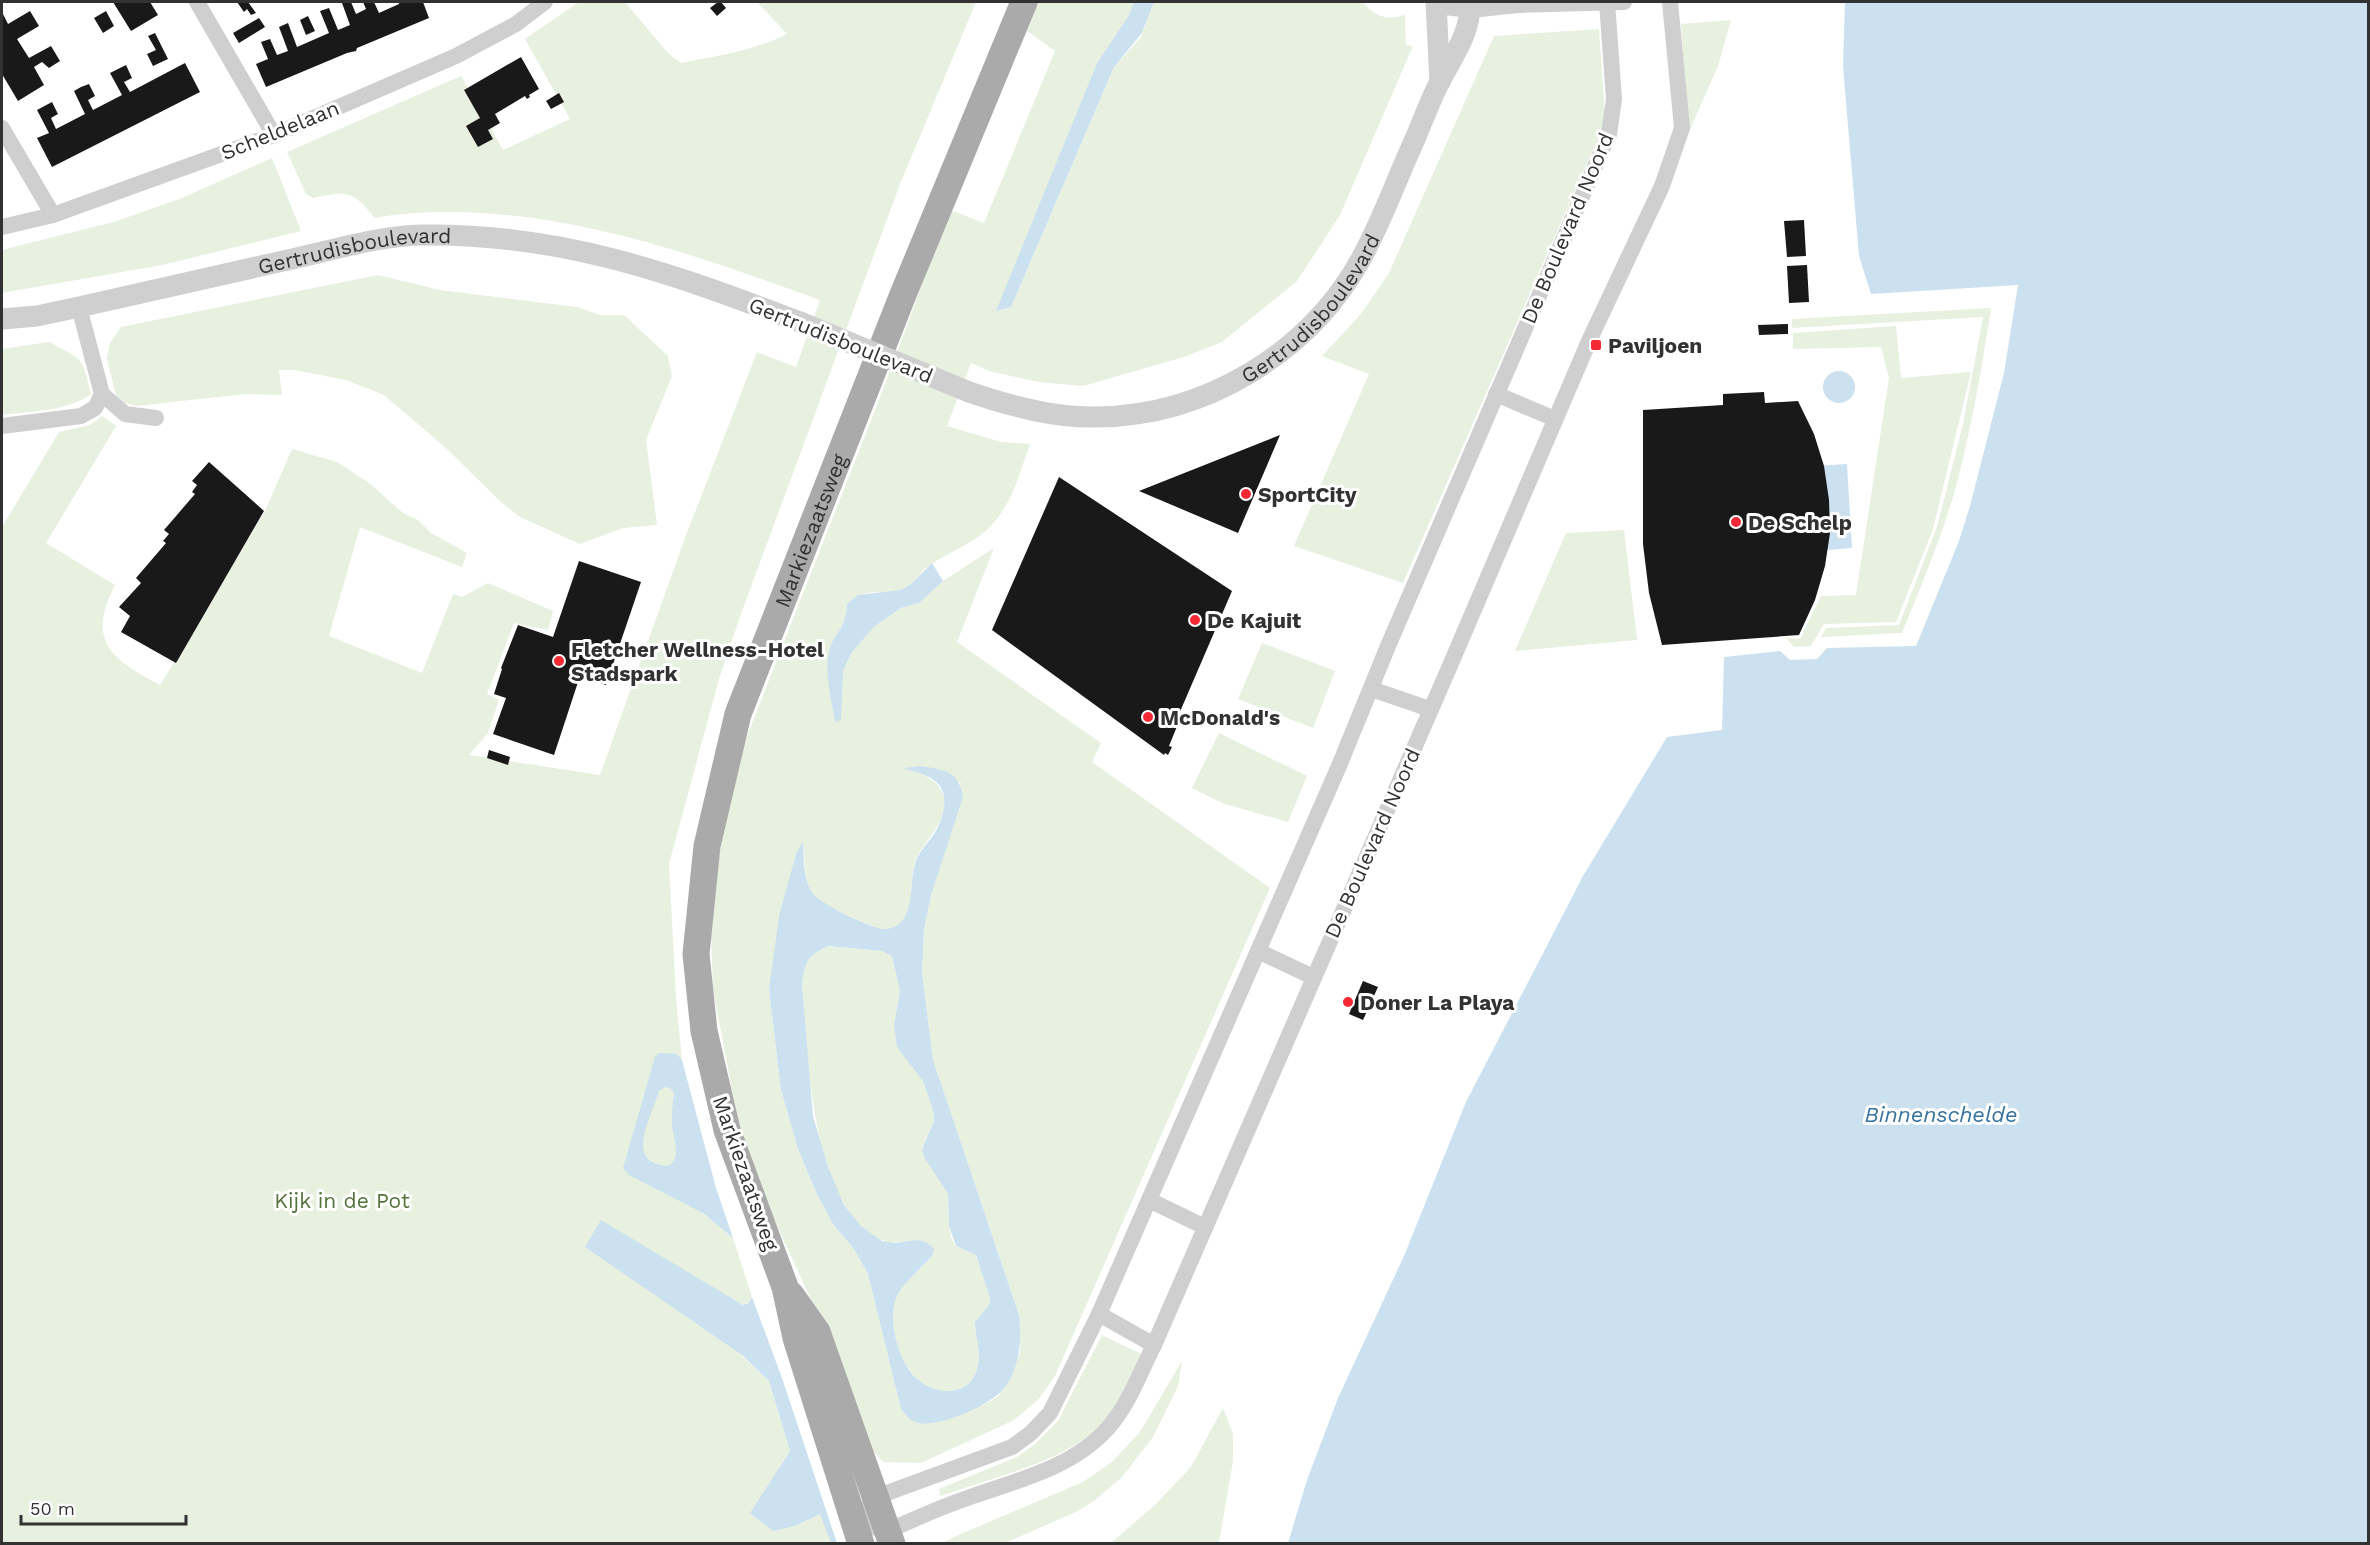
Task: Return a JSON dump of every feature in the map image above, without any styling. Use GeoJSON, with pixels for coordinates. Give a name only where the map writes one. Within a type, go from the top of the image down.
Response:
{"type":"FeatureCollection","features":[{"type":"Feature","properties":{"kind":"main road","name":"Markiezaatsweg"},"geometry":{"type":"LineString","coordinates":[[857,1533],[796,1338],[785,1287],[727,1130],[704,1031],[696,954],[707,846],[738,714],[902,297],[1024,2]]}},
{"type":"Feature","properties":{"kind":"main road","name":"Markiezaatsweg"},"geometry":{"type":"LineString","coordinates":[[785,1287],[817,1332],[890,1537]]}},
{"type":"Feature","properties":{"kind":"street"},"geometry":{"type":"LineString","coordinates":[[197,2],[274,135]]}},
{"type":"Feature","properties":{"kind":"street","name":"Scheldelaan"},"geometry":{"type":"LineString","coordinates":[[2,227],[53,215],[274,135],[456,56],[516,24],[545,2]]}},
{"type":"Feature","properties":{"kind":"street","name":"De Boulevard Noord"},"geometry":{"type":"LineString","coordinates":[[857,1533],[876,1497],[1012,1447],[1031,1433],[1050,1413],[1099,1314],[1358,723],[1496,394],[1609,134],[1614,99],[1607,2]]}},
{"type":"Feature","properties":{"kind":"street","name":"Gertrudisboulevard"},"geometry":{"type":"LineString","coordinates":[[1440,82],[1436,4],[1518,6],[1624,2]]}},
{"type":"Feature","properties":{"kind":"street","name":"Gertrudisboulevard"},"geometry":{"type":"LineString","coordinates":[[2,319],[37,316],[369,242],[420,235],[525,241],[576,248],[704,285],[969,392],[1029,410],[1097,417],[1138,414],[1194,400],[1243,378],[1288,348],[1326,310],[1361,259],[1440,82],[1467,30],[1470,6]]}},
{"type":"Feature","properties":{"kind":"street","name":"De Boulevard Noord"},"geometry":{"type":"LineString","coordinates":[[890,1537],[939,1508],[1046,1470],[1068,1460],[1087,1447],[1106,1431],[1118,1415],[1154,1345],[1588,341],[1662,186],[1682,128],[1670,9]]}},
{"type":"Feature","properties":{"kind":"street"},"geometry":{"type":"LineString","coordinates":[[2,128],[53,215]]}},
{"type":"Feature","properties":{"kind":"street"},"geometry":{"type":"LineString","coordinates":[[79,307],[102,394],[125,414],[156,418]]}},
{"type":"Feature","properties":{"kind":"street"},"geometry":{"type":"LineString","coordinates":[[2,426],[81,416],[95,408],[102,394]]}},
{"type":"Feature","properties":{"kind":"street"},"geometry":{"type":"LineString","coordinates":[[1496,394],[1555,419]]}},
{"type":"Feature","properties":{"kind":"street"},"geometry":{"type":"LineString","coordinates":[[1371,688],[1430,709]]}},
{"type":"Feature","properties":{"kind":"street"},"geometry":{"type":"LineString","coordinates":[[1258,951],[1313,977]]}},
{"type":"Feature","properties":{"kind":"street"},"geometry":{"type":"LineString","coordinates":[[1149,1200],[1205,1227]]}},
{"type":"Feature","properties":{"kind":"street"},"geometry":{"type":"LineString","coordinates":[[1099,1314],[1154,1345]]}},
{"type":"Feature","properties":{"kind":"street"},"geometry":{"type":"LineString","coordinates":[[857,1533],[890,1537]]}},
{"type":"Feature","properties":{"kind":"green space","name":"Kijk in de Pot"},"geometry":{"type":"Polygon","coordinates":[[[579,2],[625,2],[668,53],[681,63],[748,49],[787,34],[757,2],[976,2],[900,184],[742,611],[719,679],[669,864],[676,997],[682,1060],[677,1054],[670,1088],[674,1093],[672,1116],[700,1211],[733,1238],[752,1297],[743,1305],[725,1295],[742,1356],[769,1381],[790,1451],[780,1466],[795,1526],[821,1513],[831,1543],[2,1543],[2,527],[59,432],[90,425],[102,416],[116,426],[46,543],[115,585],[103,621],[108,646],[128,666],[160,685],[265,511],[292,449],[337,462],[369,483],[403,513],[418,520],[431,533],[467,553],[462,567],[360,527],[329,636],[422,673],[453,594],[462,597],[488,583],[553,611],[548,630],[514,623],[487,694],[499,700],[488,733],[469,755],[600,775],[685,538],[757,352],[796,367],[820,300],[730,268],[639,240],[547,220],[500,214],[452,212],[413,213],[375,218],[361,202],[348,195],[334,194],[313,198],[306,194],[287,152],[461,76],[503,150],[570,119],[525,39],[579,2]]]}},
{"type":"Feature","properties":{"kind":"green space"},"geometry":{"type":"Polygon","coordinates":[[[1037,2],[1134,2],[1129,15],[1097,63],[997,311],[1011,307],[1114,67],[1141,37],[1154,2],[1363,2],[1376,14],[1382,16],[1393,17],[1405,14],[1406,45],[1413,46],[1340,215],[1297,281],[1222,342],[1184,357],[1083,386],[1038,382],[989,371],[971,363],[947,426],[1001,442],[1030,444],[1010,497],[1004,509],[987,530],[927,567],[907,587],[896,591],[862,594],[847,604],[842,626],[831,645],[828,668],[835,722],[843,671],[852,652],[875,626],[901,608],[919,603],[943,581],[994,548],[957,642],[1101,743],[1092,762],[1270,888],[1055,1376],[1038,1400],[1014,1420],[921,1463],[883,1462],[866,1443],[813,1304],[755,1178],[741,1137],[713,989],[710,905],[736,764],[879,400],[950,210],[984,223],[1055,51],[1023,28],[1037,2]],[[905,768],[934,781],[942,791],[945,806],[939,823],[915,862],[907,914],[894,927],[879,929],[818,900],[811,892],[807,880],[803,843],[796,854],[791,874],[769,990],[781,1090],[798,1149],[817,1194],[833,1224],[854,1249],[868,1274],[901,1409],[953,1418],[999,1395],[1007,1384],[1020,1353],[1019,1315],[933,1060],[922,973],[924,930],[931,895],[946,847],[961,783],[905,768]]]}},
{"type":"Feature","properties":{"kind":"green space"},"geometry":{"type":"Polygon","coordinates":[[[1731,20],[1718,66],[1677,159],[1685,84],[1681,24],[1731,20]]]}},
{"type":"Feature","properties":{"kind":"green space"},"geometry":{"type":"Polygon","coordinates":[[[1599,29],[1605,115],[1601,131],[1403,583],[1294,546],[1369,374],[1322,356],[1361,314],[1389,273],[1494,36],[1599,29]]]}},
{"type":"Feature","properties":{"kind":"green space"},"geometry":{"type":"Polygon","coordinates":[[[272,158],[301,231],[162,265],[2,293],[2,250],[114,222],[182,198],[272,158]]]}},
{"type":"Feature","properties":{"kind":"green space"},"geometry":{"type":"Polygon","coordinates":[[[378,275],[440,290],[577,307],[600,315],[624,315],[668,356],[672,376],[646,440],[657,525],[623,528],[580,544],[520,517],[501,502],[447,449],[384,395],[346,380],[295,370],[279,370],[282,395],[245,394],[136,406],[125,403],[118,398],[115,392],[107,358],[110,343],[121,327],[378,275]]]}},
{"type":"Feature","properties":{"kind":"green space"},"geometry":{"type":"Polygon","coordinates":[[[1991,308],[1976,396],[1957,483],[1939,540],[1902,633],[1821,637],[1826,628],[1899,625],[1937,527],[1963,424],[1983,317],[1792,328],[1792,319],[1991,308]]]}},
{"type":"Feature","properties":{"kind":"green space"},"geometry":{"type":"Polygon","coordinates":[[[1896,326],[1901,378],[1971,372],[1933,529],[1896,622],[1824,624],[1811,646],[1794,647],[1786,638],[1800,639],[1821,596],[1856,595],[1889,378],[1881,347],[1793,349],[1793,333],[1896,326]]]}},
{"type":"Feature","properties":{"kind":"green space"},"geometry":{"type":"Polygon","coordinates":[[[49,342],[79,360],[83,365],[91,394],[60,408],[2,415],[2,349],[49,342]]]}},
{"type":"Feature","properties":{"kind":"green space"},"geometry":{"type":"Polygon","coordinates":[[[1624,530],[1637,640],[1515,651],[1566,533],[1624,530]]]}},
{"type":"Feature","properties":{"kind":"green space"},"geometry":{"type":"Polygon","coordinates":[[[1262,643],[1335,671],[1313,728],[1238,699],[1262,643]]]}},
{"type":"Feature","properties":{"kind":"green space"},"geometry":{"type":"Polygon","coordinates":[[[1219,733],[1307,776],[1288,822],[1222,803],[1192,788],[1219,733]]]}},
{"type":"Feature","properties":{"kind":"green space"},"geometry":{"type":"Polygon","coordinates":[[[828,946],[882,951],[892,956],[900,991],[894,1025],[914,1068],[923,1081],[933,1110],[934,1121],[922,1148],[924,1156],[948,1194],[952,1240],[956,1246],[976,1255],[990,1298],[989,1305],[975,1322],[979,1353],[976,1372],[965,1387],[957,1390],[939,1390],[922,1383],[903,1360],[896,1338],[893,1314],[898,1294],[932,1256],[918,1240],[900,1243],[886,1242],[858,1223],[840,1196],[827,1163],[817,1126],[811,1087],[802,985],[808,961],[828,946]]]}},
{"type":"Feature","properties":{"kind":"green space"},"geometry":{"type":"Polygon","coordinates":[[[1102,1335],[1143,1355],[1122,1397],[1093,1432],[1061,1453],[1041,1462],[940,1496],[939,1489],[1017,1457],[1035,1444],[1058,1421],[1102,1335]]]}},
{"type":"Feature","properties":{"kind":"green space"},"geometry":{"type":"Polygon","coordinates":[[[1182,1361],[1178,1386],[1153,1437],[1122,1477],[1095,1500],[1078,1511],[1005,1543],[943,1543],[1083,1482],[1112,1462],[1140,1432],[1182,1361]]]}},
{"type":"Feature","properties":{"kind":"green space"},"geometry":{"type":"Polygon","coordinates":[[[1223,1408],[1233,1434],[1233,1461],[1219,1543],[1111,1543],[1155,1505],[1191,1467],[1223,1408]]]}},
{"type":"Feature","properties":{"kind":"water"},"geometry":{"type":"Polygon","coordinates":[[[1134,2],[1154,2],[1142,33],[1114,67],[1011,307],[996,311],[1097,63],[1129,15],[1134,2]]]}},
{"type":"Feature","properties":{"kind":"water","name":"Binnenschelde"},"geometry":{"type":"Polygon","coordinates":[[[1845,2],[2368,2],[2368,1543],[1288,1543],[1307,1480],[1338,1398],[1404,1256],[1466,1102],[1583,876],[1667,737],[1722,730],[1724,657],[1780,651],[1790,660],[1817,659],[1827,648],[1916,646],[1959,541],[2004,373],[2018,285],[1871,294],[1859,256],[1843,66],[1845,2]]]}},
{"type":"Feature","properties":{"kind":"water"},"geometry":{"type":"Polygon","coordinates":[[[1839,371],[1850,376],[1855,387],[1850,398],[1839,403],[1828,398],[1823,387],[1828,376],[1839,371]]]}},
{"type":"Feature","properties":{"kind":"water"},"geometry":{"type":"Polygon","coordinates":[[[1847,464],[1852,548],[1816,551],[1814,466],[1847,464]]]}},
{"type":"Feature","properties":{"kind":"water"},"geometry":{"type":"Polygon","coordinates":[[[932,563],[943,581],[919,603],[901,608],[875,626],[852,652],[843,671],[841,720],[835,722],[827,668],[831,645],[842,626],[847,604],[858,595],[901,590],[911,584],[932,563]]]}},
{"type":"Feature","properties":{"kind":"water"},"geometry":{"type":"Polygon","coordinates":[[[921,766],[950,773],[958,782],[963,797],[931,895],[924,930],[922,973],[933,1060],[1019,1315],[1020,1324],[1017,1360],[1006,1386],[990,1400],[966,1413],[940,1422],[928,1423],[913,1421],[901,1409],[868,1274],[854,1249],[833,1224],[817,1194],[798,1149],[781,1090],[769,990],[779,916],[796,854],[803,841],[804,867],[808,885],[815,896],[832,908],[882,929],[889,929],[899,924],[904,918],[910,904],[916,860],[938,826],[943,812],[944,798],[940,786],[933,779],[903,768],[921,766]],[[828,946],[811,957],[806,965],[802,985],[813,1116],[828,1167],[844,1205],[861,1226],[882,1241],[895,1243],[918,1240],[926,1242],[934,1249],[932,1256],[898,1294],[893,1314],[894,1326],[903,1360],[915,1377],[922,1383],[939,1390],[957,1390],[965,1387],[976,1372],[979,1353],[975,1322],[989,1305],[990,1298],[976,1255],[956,1246],[949,1226],[948,1194],[924,1157],[922,1149],[934,1121],[933,1110],[923,1081],[897,1047],[894,1025],[900,991],[892,956],[882,951],[828,946]]]}},
{"type":"Feature","properties":{"kind":"water"},"geometry":{"type":"Polygon","coordinates":[[[659,1053],[677,1054],[682,1060],[716,1188],[733,1238],[703,1213],[629,1175],[623,1168],[655,1057],[659,1053]],[[665,1087],[659,1091],[644,1138],[647,1157],[655,1163],[669,1166],[676,1152],[672,1129],[674,1093],[670,1088],[665,1087]]]}},
{"type":"Feature","properties":{"kind":"water"},"geometry":{"type":"Polygon","coordinates":[[[601,1220],[743,1305],[748,1303],[752,1297],[782,1378],[837,1543],[831,1543],[820,1514],[795,1526],[773,1531],[750,1513],[790,1451],[769,1381],[742,1355],[585,1247],[601,1220]]]}},
{"type":"Feature","properties":{"kind":"building"},"geometry":{"type":"Polygon","coordinates":[[[113,2],[150,2],[158,15],[131,31],[113,2]]]}},
{"type":"Feature","properties":{"kind":"building"},"geometry":{"type":"Polygon","coordinates":[[[237,2],[248,2],[256,13],[251,15],[247,9],[244,12],[237,2]]]}},
{"type":"Feature","properties":{"kind":"building"},"geometry":{"type":"Polygon","coordinates":[[[351,2],[356,14],[366,9],[363,2],[374,2],[379,13],[399,2],[423,2],[429,18],[357,48],[356,51],[266,87],[256,64],[268,59],[261,42],[270,39],[277,55],[288,51],[279,27],[288,23],[297,47],[329,33],[320,11],[329,8],[338,30],[350,25],[342,3],[351,2]]]}},
{"type":"Feature","properties":{"kind":"building"},"geometry":{"type":"Polygon","coordinates":[[[718,2],[726,8],[717,16],[710,8],[718,2]]]}},
{"type":"Feature","properties":{"kind":"building"},"geometry":{"type":"Polygon","coordinates":[[[30,11],[39,26],[17,39],[29,58],[51,46],[60,61],[49,68],[42,62],[34,67],[44,85],[18,101],[2,74],[2,12],[8,24],[30,11]]]}},
{"type":"Feature","properties":{"kind":"building"},"geometry":{"type":"Polygon","coordinates":[[[106,11],[114,26],[103,33],[94,18],[106,11]]]}},
{"type":"Feature","properties":{"kind":"building"},"geometry":{"type":"Polygon","coordinates":[[[308,16],[315,31],[306,35],[300,20],[308,16]]]}},
{"type":"Feature","properties":{"kind":"building"},"geometry":{"type":"Polygon","coordinates":[[[259,18],[265,27],[239,43],[233,33],[259,18]]]}},
{"type":"Feature","properties":{"kind":"building"},"geometry":{"type":"Polygon","coordinates":[[[155,33],[168,59],[153,66],[147,54],[156,50],[148,36],[155,33]]]}},
{"type":"Feature","properties":{"kind":"building"},"geometry":{"type":"Polygon","coordinates":[[[521,57],[539,89],[527,99],[525,96],[495,114],[500,123],[488,130],[493,139],[478,147],[466,126],[480,118],[464,90],[521,57]]]}},
{"type":"Feature","properties":{"kind":"building"},"geometry":{"type":"Polygon","coordinates":[[[185,63],[200,92],[52,167],[37,138],[49,133],[37,110],[52,102],[58,114],[51,118],[56,129],[85,114],[74,91],[81,87],[89,84],[95,96],[88,100],[93,110],[122,95],[110,73],[126,65],[132,78],[124,82],[130,92],[185,63]]]}},
{"type":"Feature","properties":{"kind":"building"},"geometry":{"type":"Polygon","coordinates":[[[559,93],[564,102],[551,109],[546,101],[559,93]]]}},
{"type":"Feature","properties":{"kind":"building"},"geometry":{"type":"Polygon","coordinates":[[[1804,220],[1806,256],[1787,257],[1784,221],[1804,220]]]}},
{"type":"Feature","properties":{"kind":"building"},"geometry":{"type":"Polygon","coordinates":[[[1807,265],[1809,302],[1789,303],[1787,266],[1807,265]]]}},
{"type":"Feature","properties":{"kind":"building"},"geometry":{"type":"Polygon","coordinates":[[[1788,324],[1788,334],[1759,335],[1758,325],[1788,324]]]}},
{"type":"Feature","properties":{"kind":"building","name":"De Schelp"},"geometry":{"type":"Polygon","coordinates":[[[1764,392],[1765,403],[1798,401],[1814,434],[1824,466],[1829,500],[1830,533],[1825,566],[1815,600],[1799,635],[1662,645],[1649,593],[1643,544],[1643,410],[1723,405],[1723,394],[1764,392]]]}},
{"type":"Feature","properties":{"kind":"building"},"geometry":{"type":"Polygon","coordinates":[[[1280,435],[1238,533],[1139,491],[1280,435]]]}},
{"type":"Feature","properties":{"kind":"building"},"geometry":{"type":"Polygon","coordinates":[[[209,462],[264,511],[176,663],[121,632],[130,616],[119,607],[141,583],[136,578],[166,543],[163,541],[169,534],[164,530],[195,494],[192,492],[197,485],[192,481],[209,462]]]}},
{"type":"Feature","properties":{"kind":"building"},"geometry":{"type":"Polygon","coordinates":[[[1059,477],[1232,591],[1179,714],[1184,717],[1181,725],[1178,724],[1169,746],[1172,747],[1168,755],[1165,753],[1164,755],[992,630],[1059,477]]]}},
{"type":"Feature","properties":{"kind":"building","name":"Fletcher Wellness-Hotel Stadspark"},"geometry":{"type":"Polygon","coordinates":[[[579,561],[641,582],[606,685],[580,676],[554,755],[493,734],[506,698],[494,694],[501,668],[518,625],[553,637],[579,561]]]}},
{"type":"Feature","properties":{"kind":"building"},"geometry":{"type":"Polygon","coordinates":[[[489,750],[510,757],[508,765],[487,758],[489,750]]]}},
{"type":"Feature","properties":{"kind":"building"},"geometry":{"type":"Polygon","coordinates":[[[1363,981],[1378,987],[1363,1020],[1349,1014],[1363,981]]]}},
{"type":"Feature","properties":{"kind":"place","name":"Paviljoen"},"geometry":{"type":"Point","coordinates":[1596,345]}},
{"type":"Feature","properties":{"kind":"place","name":"SportCity"},"geometry":{"type":"Point","coordinates":[1246,494]}},
{"type":"Feature","properties":{"kind":"place","name":"De Schelp"},"geometry":{"type":"Point","coordinates":[1736,522]}},
{"type":"Feature","properties":{"kind":"place","name":"De Kajuit"},"geometry":{"type":"Point","coordinates":[1195,620]}},
{"type":"Feature","properties":{"kind":"place","name":"Fletcher Wellness-Hotel Stadspark"},"geometry":{"type":"Point","coordinates":[559,661]}},
{"type":"Feature","properties":{"kind":"place","name":"McDonald's"},"geometry":{"type":"Point","coordinates":[1148,717]}},
{"type":"Feature","properties":{"kind":"place","name":"Doner La Playa"},"geometry":{"type":"Point","coordinates":[1348,1002]}}]}
